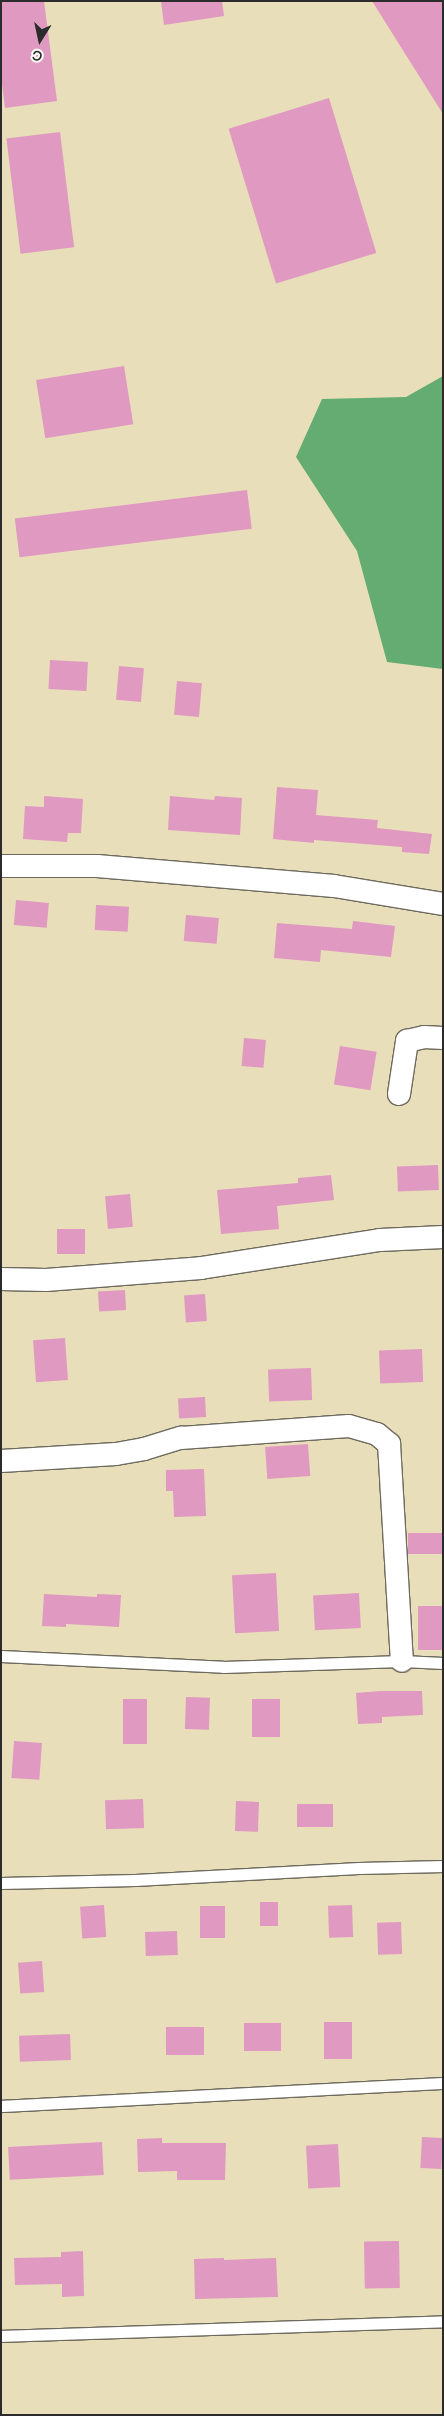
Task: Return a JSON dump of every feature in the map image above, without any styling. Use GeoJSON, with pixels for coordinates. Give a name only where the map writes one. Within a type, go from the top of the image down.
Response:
{"type":"FeatureCollection","features":[{"type":"Feature","properties":{"kind":"street"},"geometry":{"type":"LineString","coordinates":[[1,866],[97,866],[334,886],[443,904]]}},
{"type":"Feature","properties":{"kind":"street"},"geometry":{"type":"LineString","coordinates":[[399,1094],[407,1041],[424,1037],[443,1038]]}},
{"type":"Feature","properties":{"kind":"street"},"geometry":{"type":"LineString","coordinates":[[1,1280],[46,1280],[201,1268],[380,1240],[443,1237]]}},
{"type":"Feature","properties":{"kind":"street"},"geometry":{"type":"LineString","coordinates":[[1,1461],[116,1454],[144,1449],[181,1438],[349,1426],[377,1434],[389,1444],[402,1661]]}},
{"type":"Feature","properties":{"kind":"lane"},"geometry":{"type":"LineString","coordinates":[[1,1656],[223,1667],[402,1661],[443,1663]]}},
{"type":"Feature","properties":{"kind":"lane"},"geometry":{"type":"LineString","coordinates":[[1,1883],[134,1880],[359,1868],[443,1866]]}},
{"type":"Feature","properties":{"kind":"lane"},"geometry":{"type":"LineString","coordinates":[[1,2106],[443,2083]]}},
{"type":"Feature","properties":{"kind":"lane"},"geometry":{"type":"LineString","coordinates":[[1,2336],[443,2321]]}},
{"type":"Feature","properties":{"kind":"green space"},"geometry":{"type":"Polygon","coordinates":[[[443,376],[443,669],[387,662],[357,551],[296,457],[322,399],[406,397],[443,376]]]}},
{"type":"Feature","properties":{"kind":"building"},"geometry":{"type":"Polygon","coordinates":[[[1,1],[44,1],[57,101],[5,108],[1,76],[1,1]]]}},
{"type":"Feature","properties":{"kind":"building"},"geometry":{"type":"Polygon","coordinates":[[[161,1],[222,1],[224,16],[164,25],[161,1]]]}},
{"type":"Feature","properties":{"kind":"building"},"geometry":{"type":"Polygon","coordinates":[[[372,1],[443,1],[443,114],[372,1]]]}},
{"type":"Feature","properties":{"kind":"building"},"geometry":{"type":"Polygon","coordinates":[[[329,98],[376,253],[276,284],[229,129],[329,98]]]}},
{"type":"Feature","properties":{"kind":"building"},"geometry":{"type":"Polygon","coordinates":[[[60,132],[74,247],[21,254],[6,139],[60,132]]]}},
{"type":"Feature","properties":{"kind":"building"},"geometry":{"type":"Polygon","coordinates":[[[124,366],[133,424],[45,438],[36,380],[124,366]]]}},
{"type":"Feature","properties":{"kind":"building"},"geometry":{"type":"Polygon","coordinates":[[[247,490],[252,529],[19,557],[15,519],[247,490]]]}},
{"type":"Feature","properties":{"kind":"building"},"geometry":{"type":"Polygon","coordinates":[[[50,660],[88,662],[86,691],[48,689],[50,660]]]}},
{"type":"Feature","properties":{"kind":"building"},"geometry":{"type":"Polygon","coordinates":[[[119,666],[144,668],[141,702],[116,700],[119,666]]]}},
{"type":"Feature","properties":{"kind":"building"},"geometry":{"type":"Polygon","coordinates":[[[177,681],[202,683],[199,717],[174,715],[177,681]]]}},
{"type":"Feature","properties":{"kind":"building"},"geometry":{"type":"Polygon","coordinates":[[[277,787],[318,790],[316,815],[378,820],[377,828],[432,834],[429,854],[402,852],[402,847],[314,840],[314,843],[273,839],[277,787]]]}},
{"type":"Feature","properties":{"kind":"building"},"geometry":{"type":"Polygon","coordinates":[[[44,796],[83,799],[81,833],[68,833],[67,842],[23,839],[25,806],[44,807],[44,796]]]}},
{"type":"Feature","properties":{"kind":"building"},"geometry":{"type":"Polygon","coordinates":[[[170,796],[214,800],[215,796],[242,798],[240,835],[168,830],[170,796]]]}},
{"type":"Feature","properties":{"kind":"building"},"geometry":{"type":"Polygon","coordinates":[[[16,900],[49,903],[47,928],[14,925],[16,900]]]}},
{"type":"Feature","properties":{"kind":"building"},"geometry":{"type":"Polygon","coordinates":[[[96,905],[129,907],[128,932],[95,930],[96,905]]]}},
{"type":"Feature","properties":{"kind":"building"},"geometry":{"type":"Polygon","coordinates":[[[186,915],[219,918],[217,944],[184,941],[186,915]]]}},
{"type":"Feature","properties":{"kind":"building"},"geometry":{"type":"Polygon","coordinates":[[[353,921],[395,926],[391,957],[321,950],[320,962],[274,958],[277,923],[352,929],[353,921]]]}},
{"type":"Feature","properties":{"kind":"building"},"geometry":{"type":"Polygon","coordinates":[[[244,1038],[266,1040],[263,1068],[242,1066],[244,1038]]]}},
{"type":"Feature","properties":{"kind":"building"},"geometry":{"type":"Polygon","coordinates":[[[340,1046],[377,1052],[370,1090],[334,1085],[340,1046]]]}},
{"type":"Feature","properties":{"kind":"building"},"geometry":{"type":"Polygon","coordinates":[[[438,1165],[439,1190],[398,1191],[397,1166],[438,1165]]]}},
{"type":"Feature","properties":{"kind":"building"},"geometry":{"type":"Polygon","coordinates":[[[331,1175],[334,1200],[277,1206],[279,1229],[221,1234],[217,1190],[298,1183],[298,1178],[331,1175]]]}},
{"type":"Feature","properties":{"kind":"building"},"geometry":{"type":"Polygon","coordinates":[[[130,1194],[133,1227],[108,1229],[105,1196],[130,1194]]]}},
{"type":"Feature","properties":{"kind":"building"},"geometry":{"type":"Polygon","coordinates":[[[57,1229],[85,1229],[85,1254],[57,1254],[57,1229]]]}},
{"type":"Feature","properties":{"kind":"building"},"geometry":{"type":"Polygon","coordinates":[[[125,1290],[126,1310],[99,1311],[98,1291],[125,1290]]]}},
{"type":"Feature","properties":{"kind":"building"},"geometry":{"type":"Polygon","coordinates":[[[205,1294],[207,1321],[186,1322],[184,1295],[205,1294]]]}},
{"type":"Feature","properties":{"kind":"building"},"geometry":{"type":"Polygon","coordinates":[[[65,1338],[68,1380],[36,1382],[33,1340],[65,1338]]]}},
{"type":"Feature","properties":{"kind":"building"},"geometry":{"type":"Polygon","coordinates":[[[422,1349],[423,1382],[380,1383],[379,1351],[422,1349]]]}},
{"type":"Feature","properties":{"kind":"building"},"geometry":{"type":"Polygon","coordinates":[[[311,1368],[312,1400],[269,1401],[268,1370],[311,1368]]]}},
{"type":"Feature","properties":{"kind":"building"},"geometry":{"type":"Polygon","coordinates":[[[205,1397],[206,1417],[179,1418],[178,1398],[205,1397]]]}},
{"type":"Feature","properties":{"kind":"building"},"geometry":{"type":"Polygon","coordinates":[[[308,1444],[310,1476],[267,1479],[265,1447],[308,1444]]]}},
{"type":"Feature","properties":{"kind":"building"},"geometry":{"type":"Polygon","coordinates":[[[204,1469],[206,1516],[174,1517],[173,1491],[166,1491],[166,1470],[204,1469]]]}},
{"type":"Feature","properties":{"kind":"building"},"geometry":{"type":"Polygon","coordinates":[[[408,1533],[443,1533],[443,1554],[408,1554],[408,1533]]]}},
{"type":"Feature","properties":{"kind":"building"},"geometry":{"type":"Polygon","coordinates":[[[276,1573],[279,1631],[235,1633],[232,1575],[276,1573]]]}},
{"type":"Feature","properties":{"kind":"building"},"geometry":{"type":"Polygon","coordinates":[[[359,1593],[361,1628],[315,1630],[313,1595],[359,1593]]]}},
{"type":"Feature","properties":{"kind":"building"},"geometry":{"type":"Polygon","coordinates":[[[44,1594],[97,1597],[97,1594],[121,1595],[119,1627],[66,1624],[66,1627],[42,1626],[44,1594]]]}},
{"type":"Feature","properties":{"kind":"building"},"geometry":{"type":"Polygon","coordinates":[[[418,1606],[443,1606],[443,1650],[418,1650],[418,1606]]]}},
{"type":"Feature","properties":{"kind":"building"},"geometry":{"type":"Polygon","coordinates":[[[422,1691],[423,1715],[382,1717],[382,1723],[358,1724],[356,1693],[422,1691]]]}},
{"type":"Feature","properties":{"kind":"building"},"geometry":{"type":"Polygon","coordinates":[[[186,1697],[210,1698],[209,1730],[185,1729],[186,1697]]]}},
{"type":"Feature","properties":{"kind":"building"},"geometry":{"type":"Polygon","coordinates":[[[123,1699],[147,1699],[147,1744],[123,1744],[123,1699]]]}},
{"type":"Feature","properties":{"kind":"building"},"geometry":{"type":"Polygon","coordinates":[[[252,1699],[280,1699],[280,1737],[252,1737],[252,1699]]]}},
{"type":"Feature","properties":{"kind":"building"},"geometry":{"type":"Polygon","coordinates":[[[14,1741],[42,1743],[39,1780],[11,1778],[14,1741]]]}},
{"type":"Feature","properties":{"kind":"building"},"geometry":{"type":"Polygon","coordinates":[[[143,1799],[144,1828],[106,1829],[105,1800],[143,1799]]]}},
{"type":"Feature","properties":{"kind":"building"},"geometry":{"type":"Polygon","coordinates":[[[236,1801],[259,1802],[258,1832],[235,1831],[236,1801]]]}},
{"type":"Feature","properties":{"kind":"building"},"geometry":{"type":"Polygon","coordinates":[[[297,1804],[333,1804],[333,1827],[297,1827],[297,1804]]]}},
{"type":"Feature","properties":{"kind":"building"},"geometry":{"type":"Polygon","coordinates":[[[260,1902],[278,1902],[278,1926],[260,1926],[260,1902]]]}},
{"type":"Feature","properties":{"kind":"building"},"geometry":{"type":"Polygon","coordinates":[[[104,1905],[106,1937],[82,1939],[80,1907],[104,1905]]]}},
{"type":"Feature","properties":{"kind":"building"},"geometry":{"type":"Polygon","coordinates":[[[352,1905],[353,1937],[329,1938],[328,1906],[352,1905]]]}},
{"type":"Feature","properties":{"kind":"building"},"geometry":{"type":"Polygon","coordinates":[[[200,1906],[225,1906],[225,1938],[200,1938],[200,1906]]]}},
{"type":"Feature","properties":{"kind":"building"},"geometry":{"type":"Polygon","coordinates":[[[401,1922],[402,1954],[378,1955],[377,1923],[401,1922]]]}},
{"type":"Feature","properties":{"kind":"building"},"geometry":{"type":"Polygon","coordinates":[[[177,1931],[178,1955],[146,1956],[145,1932],[177,1931]]]}},
{"type":"Feature","properties":{"kind":"building"},"geometry":{"type":"Polygon","coordinates":[[[42,1961],[44,1992],[20,1994],[18,1963],[42,1961]]]}},
{"type":"Feature","properties":{"kind":"building"},"geometry":{"type":"Polygon","coordinates":[[[324,2022],[352,2022],[352,2059],[324,2059],[324,2022]]]}},
{"type":"Feature","properties":{"kind":"building"},"geometry":{"type":"Polygon","coordinates":[[[244,2023],[281,2023],[281,2051],[244,2051],[244,2023]]]}},
{"type":"Feature","properties":{"kind":"building"},"geometry":{"type":"Polygon","coordinates":[[[166,2027],[204,2027],[204,2055],[166,2055],[166,2027]]]}},
{"type":"Feature","properties":{"kind":"building"},"geometry":{"type":"Polygon","coordinates":[[[70,2034],[71,2060],[20,2062],[19,2036],[70,2034]]]}},
{"type":"Feature","properties":{"kind":"building"},"geometry":{"type":"Polygon","coordinates":[[[422,2137],[443,2138],[441,2169],[420,2168],[422,2137]]]}},
{"type":"Feature","properties":{"kind":"building"},"geometry":{"type":"Polygon","coordinates":[[[162,2138],[162,2143],[226,2143],[225,2180],[177,2180],[177,2171],[138,2172],[137,2139],[162,2138]]]}},
{"type":"Feature","properties":{"kind":"building"},"geometry":{"type":"Polygon","coordinates":[[[102,2142],[104,2175],[10,2180],[8,2147],[102,2142]]]}},
{"type":"Feature","properties":{"kind":"building"},"geometry":{"type":"Polygon","coordinates":[[[338,2144],[340,2187],[308,2189],[306,2146],[338,2144]]]}},
{"type":"Feature","properties":{"kind":"building"},"geometry":{"type":"Polygon","coordinates":[[[399,2241],[400,2288],[365,2289],[364,2242],[399,2241]]]}},
{"type":"Feature","properties":{"kind":"building"},"geometry":{"type":"Polygon","coordinates":[[[83,2251],[84,2296],[62,2297],[62,2284],[15,2285],[14,2258],[61,2257],[61,2252],[83,2251]]]}},
{"type":"Feature","properties":{"kind":"building"},"geometry":{"type":"Polygon","coordinates":[[[224,2258],[224,2260],[276,2258],[278,2297],[195,2299],[194,2259],[224,2258]]]}}]}
